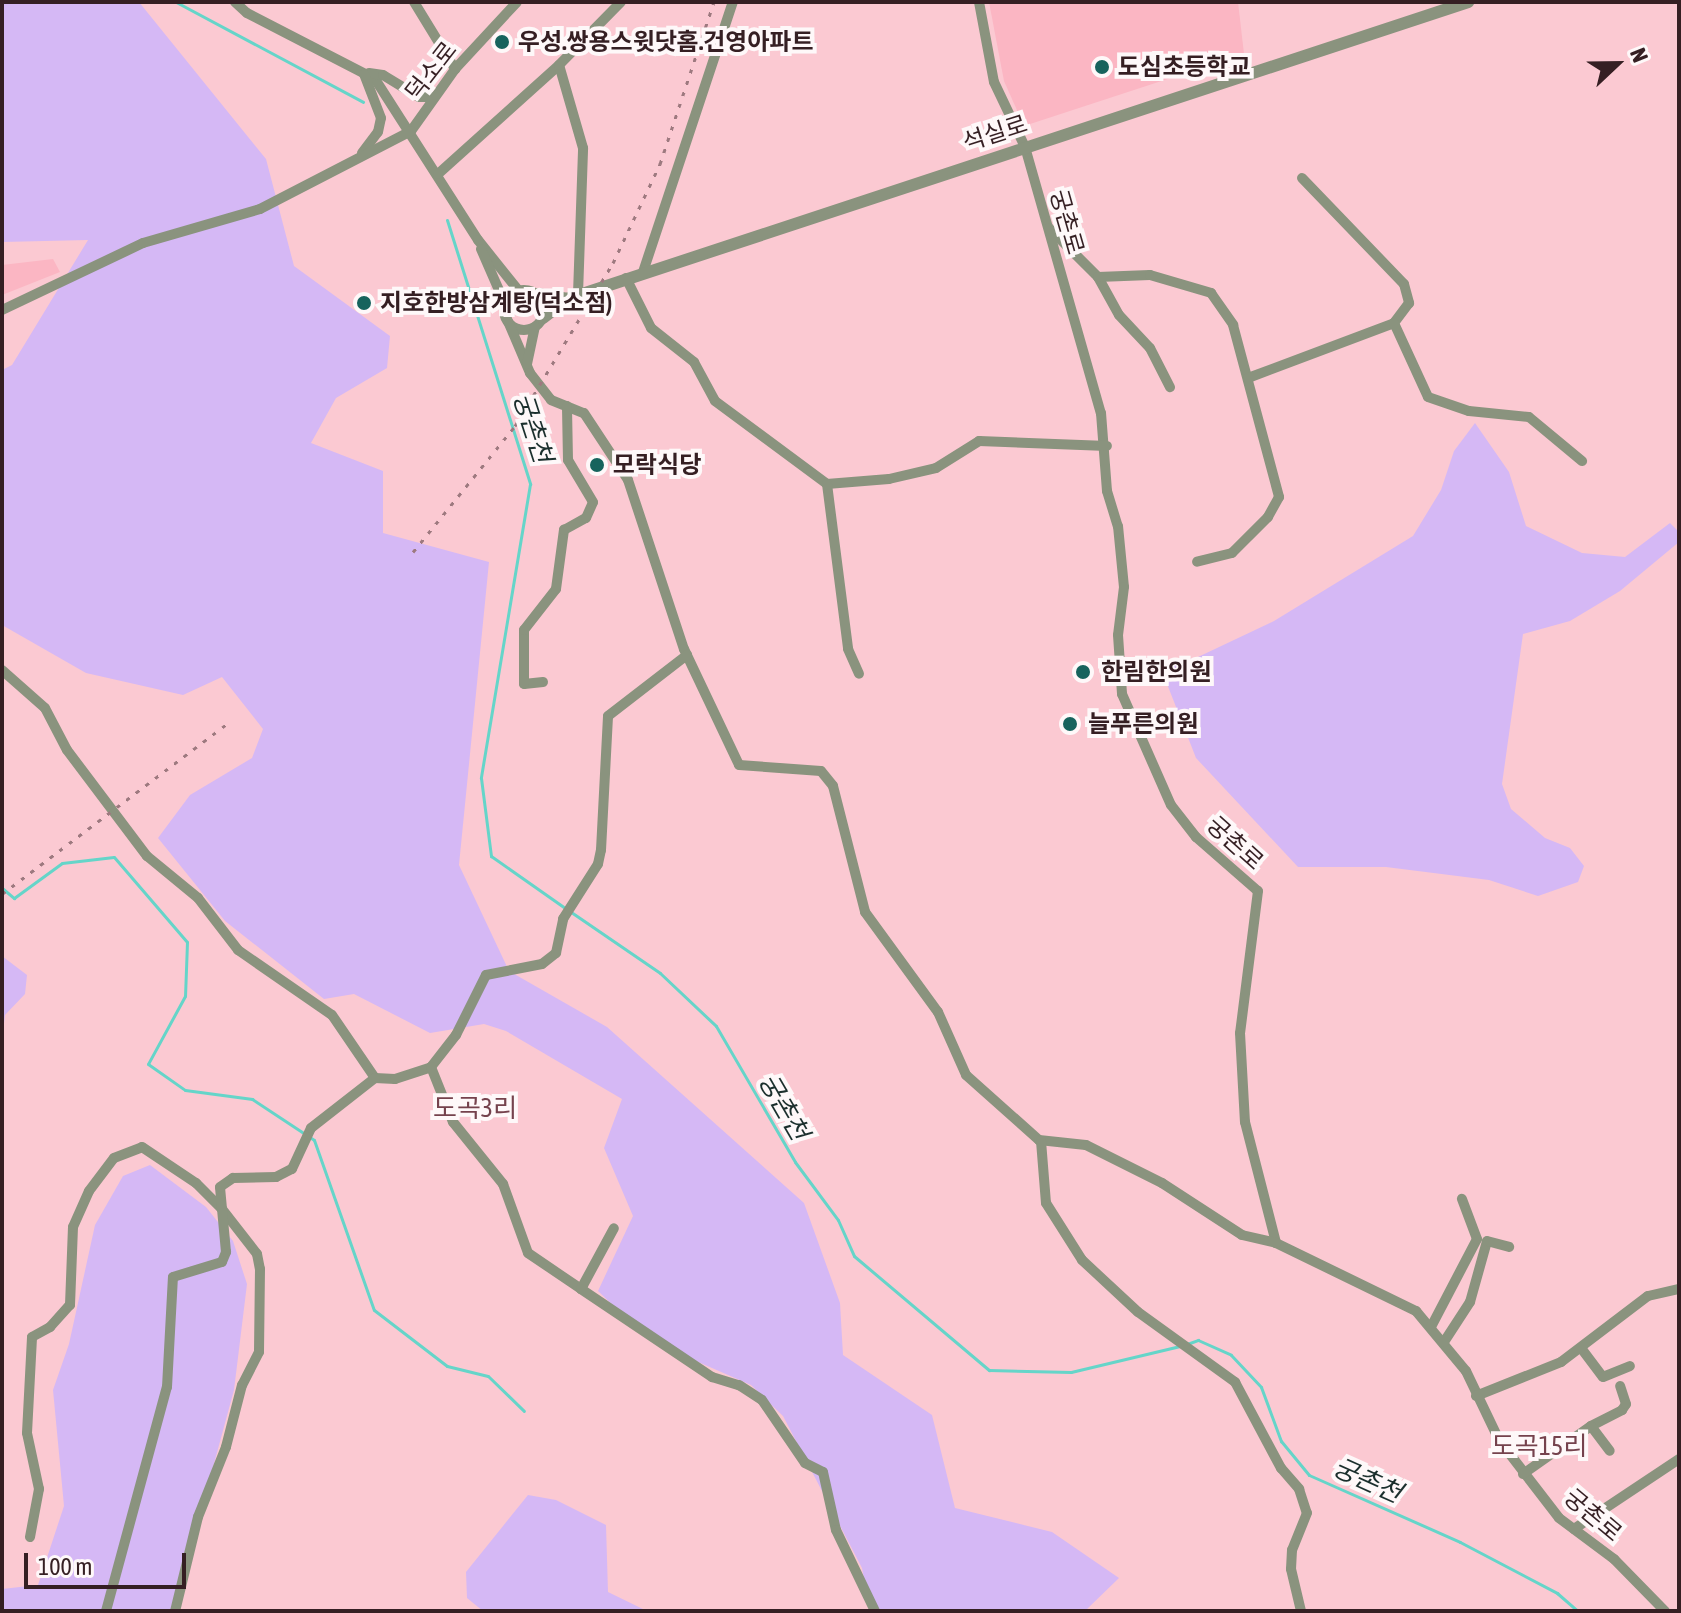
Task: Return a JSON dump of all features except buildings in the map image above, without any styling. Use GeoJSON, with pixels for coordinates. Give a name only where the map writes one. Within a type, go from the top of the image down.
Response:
{"type":"FeatureCollection","features":[{"type":"Feature","properties":{"kind":"street"},"geometry":{"type":"LineString","coordinates":[[235,2],[375,79],[478,240],[518,290],[505,304]]}},
{"type":"Feature","properties":{"kind":"street"},"geometry":{"type":"LineString","coordinates":[[414,2],[455,69]]}},
{"type":"Feature","properties":{"kind":"street","name":"덕소로"},"geometry":{"type":"LineString","coordinates":[[411,131],[432,97],[455,69],[517,2]]}},
{"type":"Feature","properties":{"kind":"street"},"geometry":{"type":"LineString","coordinates":[[438,174],[559,65],[621,2]]}},
{"type":"Feature","properties":{"kind":"street"},"geometry":{"type":"LineString","coordinates":[[643,272],[733,2]]}},
{"type":"Feature","properties":{"kind":"street","name":"궁촌로"},"geometry":{"type":"LineString","coordinates":[[979,2],[994,82],[1025,147],[1107,446],[1107,491],[1118,526],[1124,587],[1118,635],[1122,694],[1171,805],[1196,837],[1258,891],[1240,1033],[1245,1122],[1276,1243],[1365,1282],[1416,1311],[1466,1371],[1476,1396],[1523,1474],[1559,1518],[1614,1559],[1665,1611]]}},
{"type":"Feature","properties":{"kind":"street","name":"석실로"},"geometry":{"type":"LineString","coordinates":[[518,290],[572,296],[1468,2]]}},
{"type":"Feature","properties":{"kind":"street"},"geometry":{"type":"LineString","coordinates":[[507,319],[516,328],[539,323],[572,296],[583,148],[559,65]]}},
{"type":"Feature","properties":{"kind":"street"},"geometry":{"type":"LineString","coordinates":[[363,73],[383,75],[419,97],[432,97]]}},
{"type":"Feature","properties":{"kind":"street"},"geometry":{"type":"LineString","coordinates":[[356,160],[378,132],[381,118],[363,73]]}},
{"type":"Feature","properties":{"kind":"street"},"geometry":{"type":"LineString","coordinates":[[2,310],[143,243],[260,209],[411,131]]}},
{"type":"Feature","properties":{"kind":"street"},"geometry":{"type":"LineString","coordinates":[[1248,378],[1394,323],[1409,303],[1404,284],[1302,178]]}},
{"type":"Feature","properties":{"kind":"street"},"geometry":{"type":"LineString","coordinates":[[1047,226],[1098,277],[1119,315],[1150,348],[1170,387]]}},
{"type":"Feature","properties":{"kind":"street"},"geometry":{"type":"LineString","coordinates":[[478,240],[530,373],[551,400],[584,413],[628,480],[687,655],[739,765],[821,771],[833,786],[873,929],[938,1012],[966,1075],[1041,1141],[1086,1145],[1162,1183],[1220,1224],[1276,1243]]}},
{"type":"Feature","properties":{"kind":"street"},"geometry":{"type":"LineString","coordinates":[[1098,277],[1150,275],[1211,293],[1225,307],[1248,378],[1279,497],[1268,517],[1232,553],[1197,562]]}},
{"type":"Feature","properties":{"kind":"street"},"geometry":{"type":"LineString","coordinates":[[626,278],[651,328],[694,362],[715,401],[827,484],[889,479],[936,468],[979,441],[1107,446]]}},
{"type":"Feature","properties":{"kind":"street"},"geometry":{"type":"LineString","coordinates":[[530,373],[526,358],[544,305],[537,294]]}},
{"type":"Feature","properties":{"kind":"street"},"geometry":{"type":"LineString","coordinates":[[1394,323],[1428,397],[1469,411],[1529,417],[1582,461]]}},
{"type":"Feature","properties":{"kind":"street"},"geometry":{"type":"LineString","coordinates":[[543,682],[524,684],[524,630],[556,589],[564,530],[586,518],[593,502],[568,460],[567,406]]}},
{"type":"Feature","properties":{"kind":"street"},"geometry":{"type":"LineString","coordinates":[[827,484],[848,649],[859,674]]}},
{"type":"Feature","properties":{"kind":"street"},"geometry":{"type":"LineString","coordinates":[[106,1611],[167,1387],[173,1277],[222,1262],[220,1187],[233,1178],[276,1177],[292,1169],[311,1128],[375,1078],[395,1079],[431,1067],[456,1035],[486,975],[550,960],[564,916],[601,850],[608,716],[687,655]]}},
{"type":"Feature","properties":{"kind":"street"},"geometry":{"type":"LineString","coordinates":[[2,670],[45,708],[67,750],[147,856],[198,898],[238,950],[332,1015],[375,1078]]}},
{"type":"Feature","properties":{"kind":"street"},"geometry":{"type":"LineString","coordinates":[[431,1067],[453,1122],[503,1184],[528,1253],[712,1377],[739,1385],[762,1400],[805,1463],[823,1472],[836,1530],[875,1611]]}},
{"type":"Feature","properties":{"kind":"street"},"geometry":{"type":"LineString","coordinates":[[1041,1141],[1046,1203],[1082,1260],[1138,1312],[1164,1327],[1246,1396],[1274,1456],[1304,1500],[1307,1513],[1292,1550],[1301,1611]]}},
{"type":"Feature","properties":{"kind":"street"},"geometry":{"type":"LineString","coordinates":[[30,1537],[39,1489],[27,1433],[32,1337],[70,1305],[73,1227],[89,1191],[114,1158],[142,1147],[196,1183],[222,1209],[257,1254],[259,1352],[242,1385],[223,1458],[198,1517],[175,1611]]}},
{"type":"Feature","properties":{"kind":"street"},"geometry":{"type":"LineString","coordinates":[[1431,1327],[1477,1239],[1462,1199]]}},
{"type":"Feature","properties":{"kind":"street"},"geometry":{"type":"LineString","coordinates":[[581,1289],[614,1228]]}},
{"type":"Feature","properties":{"kind":"street"},"geometry":{"type":"LineString","coordinates":[[1444,1342],[1470,1302],[1487,1241],[1509,1247]]}},
{"type":"Feature","properties":{"kind":"street"},"geometry":{"type":"LineString","coordinates":[[1476,1396],[1536,1374],[1581,1348],[1648,1296],[1679,1289]]}},
{"type":"Feature","properties":{"kind":"street"},"geometry":{"type":"LineString","coordinates":[[1581,1348],[1603,1377],[1630,1366]]}},
{"type":"Feature","properties":{"kind":"street"},"geometry":{"type":"LineString","coordinates":[[1523,1474],[1591,1426],[1622,1410],[1626,1404],[1620,1386]]}},
{"type":"Feature","properties":{"kind":"street"},"geometry":{"type":"LineString","coordinates":[[1591,1426],[1610,1451]]}},
{"type":"Feature","properties":{"kind":"street"},"geometry":{"type":"LineString","coordinates":[[1574,1529],[1679,1459]]}},
{"type":"Feature","properties":{"kind":"shaded area"},"geometry":{"type":"Polygon","coordinates":[[[2,2],[139,2],[266,159],[294,266],[390,336],[387,368],[336,398],[311,443],[383,471],[383,533],[489,562],[459,865],[509,971],[607,1027],[804,1203],[840,1303],[843,1355],[932,1415],[955,1508],[1052,1532],[1119,1578],[1085,1611],[870,1611],[862,1568],[783,1416],[751,1385],[650,1341],[598,1291],[633,1216],[604,1148],[622,1099],[506,1031],[484,1024],[430,1033],[354,994],[324,999],[225,921],[158,838],[190,795],[252,758],[263,729],[222,677],[183,695],[86,673],[2,625],[2,370],[12,365],[88,240],[2,242],[2,2]]]}},
{"type":"Feature","properties":{"kind":"shaded area","name":"도심초등학교"},"geometry":{"type":"Polygon","coordinates":[[[989,2],[1238,2],[1244,54],[1024,126],[1004,81],[989,2]]]}},
{"type":"Feature","properties":{"kind":"shaded area"},"geometry":{"type":"Polygon","coordinates":[[[53,259],[60,272],[2,295],[2,265],[53,259]]]}},
{"type":"Feature","properties":{"kind":"shaded area"},"geometry":{"type":"Polygon","coordinates":[[[1475,423],[1509,472],[1526,526],[1582,553],[1625,557],[1670,523],[1679,532],[1679,542],[1620,591],[1570,621],[1523,634],[1502,784],[1511,809],[1545,838],[1570,848],[1584,866],[1578,882],[1538,896],[1489,880],[1386,867],[1298,867],[1196,758],[1160,666],[1198,657],[1274,621],[1413,536],[1441,490],[1454,451],[1475,423]]]}},
{"type":"Feature","properties":{"kind":"shaded area"},"geometry":{"type":"Polygon","coordinates":[[[2,956],[27,975],[25,994],[5,1015],[2,1041],[2,956]]]}},
{"type":"Feature","properties":{"kind":"shaded area"},"geometry":{"type":"Polygon","coordinates":[[[150,1165],[206,1207],[233,1241],[247,1284],[234,1390],[174,1611],[2,1611],[2,1589],[38,1585],[64,1506],[53,1390],[69,1344],[95,1225],[123,1176],[150,1165]]]}},
{"type":"Feature","properties":{"kind":"shaded area"},"geometry":{"type":"Polygon","coordinates":[[[528,1495],[556,1500],[606,1525],[608,1592],[647,1611],[483,1611],[467,1598],[466,1572],[528,1495]]]}},
{"type":"Feature","properties":{"kind":"waterway","name":"궁촌천"},"geometry":{"type":"LineString","coordinates":[[176,2],[363,102]]}},
{"type":"Feature","properties":{"kind":"waterway","name":"궁촌천"},"geometry":{"type":"LineString","coordinates":[[447,220],[530,484],[481,778],[491,856],[565,908]]}},
{"type":"Feature","properties":{"kind":"waterway"},"geometry":{"type":"LineString","coordinates":[[2,888],[14,898],[62,863],[114,857],[187,942],[185,996],[148,1064],[185,1090],[252,1099],[314,1140],[374,1310],[447,1366],[488,1376],[524,1411]]}},
{"type":"Feature","properties":{"kind":"waterway","name":"궁촌천"},"geometry":{"type":"LineString","coordinates":[[571,912],[660,973],[716,1026],[795,1162],[838,1220],[854,1256],[989,1370],[1071,1372],[1180,1346]]}},
{"type":"Feature","properties":{"kind":"waterway","name":"궁촌천"},"geometry":{"type":"LineString","coordinates":[[1187,1344],[1198,1340],[1231,1355],[1261,1387],[1281,1441],[1309,1475],[1460,1542],[1557,1593],[1578,1611]]}},
{"type":"Feature","properties":{"kind":"railway"},"geometry":{"type":"LineString","coordinates":[[413,552],[515,426],[613,263],[660,164],[714,2]]}},
{"type":"Feature","properties":{"kind":"railway"},"geometry":{"type":"LineString","coordinates":[[2,894],[227,724]]}},
{"type":"Feature","properties":{"kind":"place","name":"우성.쌍용스윗닷홈.건영아파트"},"geometry":{"type":"Point","coordinates":[502,42]}},
{"type":"Feature","properties":{"kind":"place","name":"도심초등학교"},"geometry":{"type":"Point","coordinates":[1102,67]}},
{"type":"Feature","properties":{"kind":"place","name":"지호한방삼계탕(덕소점)"},"geometry":{"type":"Point","coordinates":[364,303]}},
{"type":"Feature","properties":{"kind":"place","name":"모락식당"},"geometry":{"type":"Point","coordinates":[597,465]}},
{"type":"Feature","properties":{"kind":"place","name":"한림한의원"},"geometry":{"type":"Point","coordinates":[1083,672]}},
{"type":"Feature","properties":{"kind":"place","name":"늘푸른의원"},"geometry":{"type":"Point","coordinates":[1070,724]}},
{"type":"Feature","properties":{"kind":"district","name":"도곡3리"},"geometry":{"type":"Point","coordinates":[475,1109]}},
{"type":"Feature","properties":{"kind":"district","name":"도곡15리"},"geometry":{"type":"Point","coordinates":[1539,1447]}}]}
